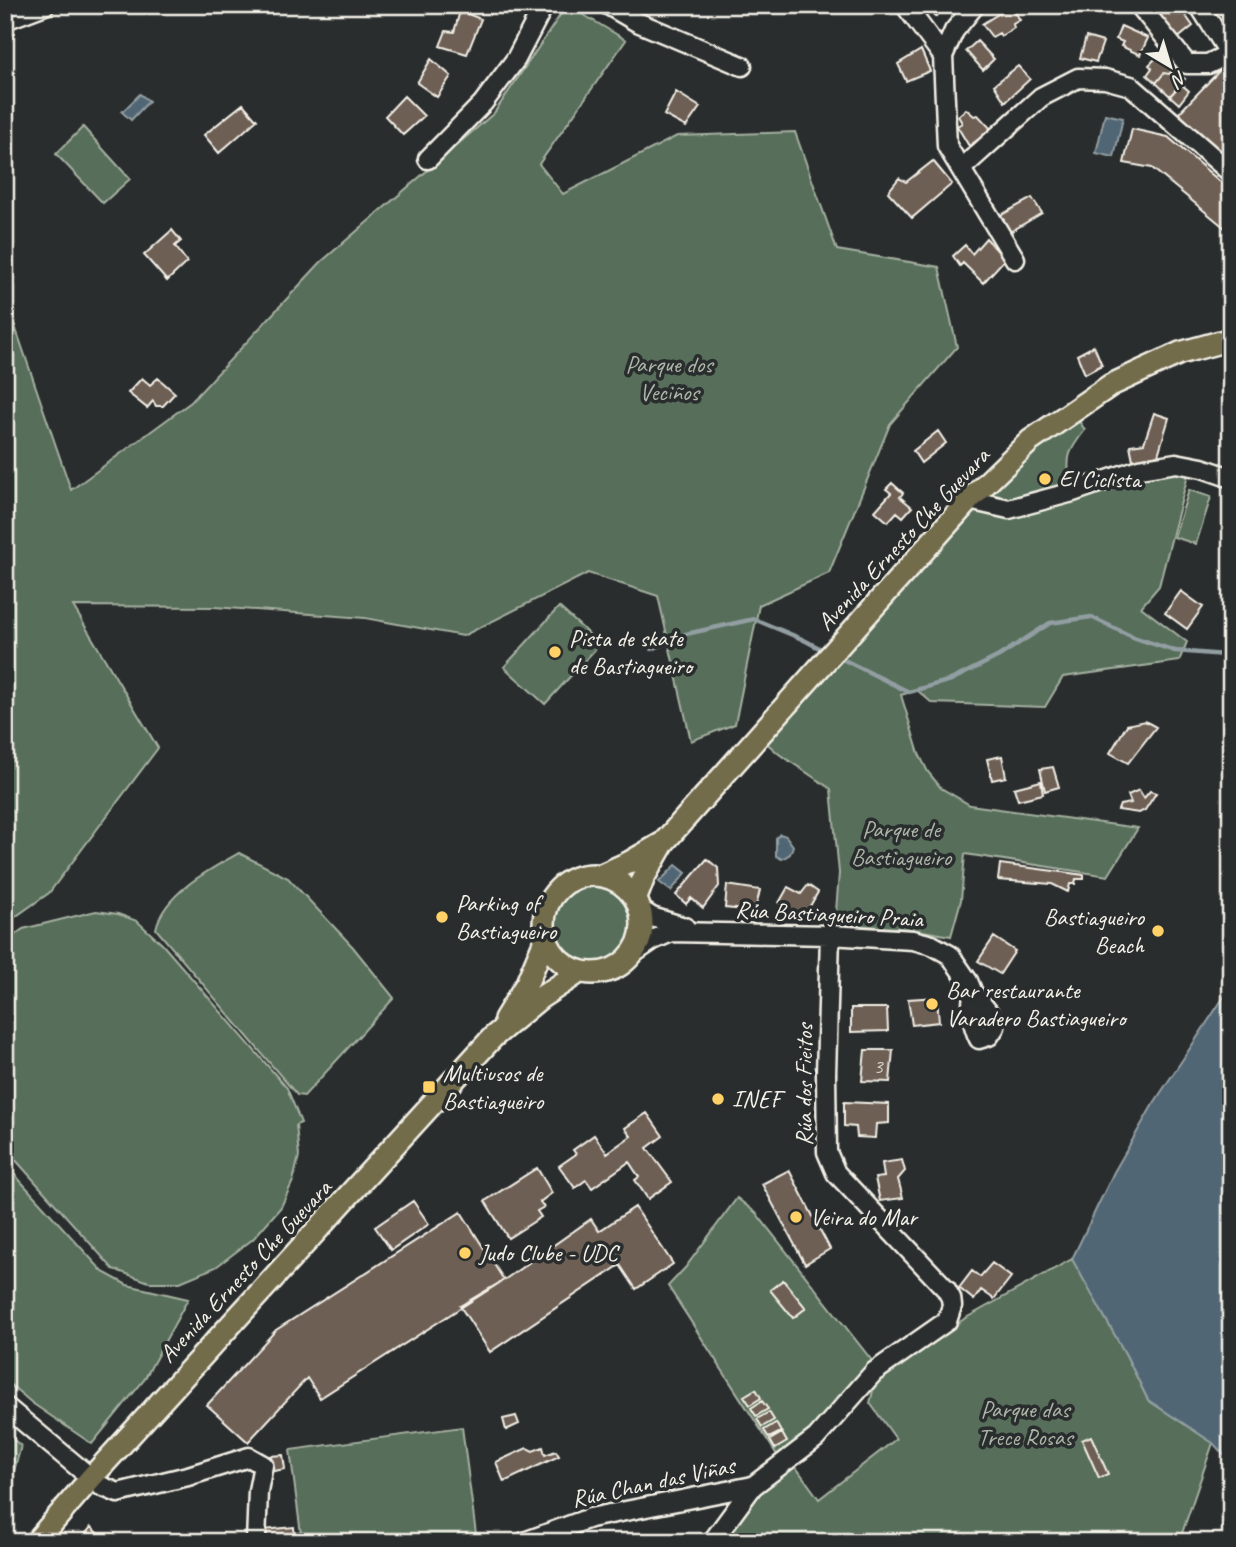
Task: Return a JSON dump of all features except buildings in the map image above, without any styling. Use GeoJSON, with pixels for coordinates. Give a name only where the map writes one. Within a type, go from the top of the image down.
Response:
{"type":"FeatureCollection","features":[{"type":"Feature","properties":{"kind":"main road","name":"Avenida Ernesto Che Guevara"},"geometry":{"type":"LineString","coordinates":[[638,904],[643,877],[664,842],[969,500],[1030,441],[1111,385],[1180,353],[1231,339]]}},
{"type":"Feature","properties":{"kind":"main road","name":"Avenida Ernesto Che Guevara"},"geometry":{"type":"LineString","coordinates":[[601,875],[631,862],[664,842]]}},
{"type":"Feature","properties":{"kind":"main road"},"geometry":{"type":"LineString","coordinates":[[584,875],[601,875],[619,881],[638,904],[643,926],[634,953],[615,970],[594,975],[578,973],[556,959],[545,940],[548,900],[561,886],[584,875]]}},
{"type":"Feature","properties":{"kind":"main road","name":"Avenida Ernesto Che Guevara"},"geometry":{"type":"LineString","coordinates":[[493,1037],[527,983],[545,940]]}},
{"type":"Feature","properties":{"kind":"main road","name":"Avenida Ernesto Che Guevara"},"geometry":{"type":"LineString","coordinates":[[36,1542],[90,1478],[493,1037],[540,998],[578,973]]}},
{"type":"Feature","properties":{"kind":"street"},"geometry":{"type":"LineString","coordinates":[[5,20],[45,5]]}},
{"type":"Feature","properties":{"kind":"street"},"geometry":{"type":"LineString","coordinates":[[428,159],[483,103],[516,59],[544,5]]}},
{"type":"Feature","properties":{"kind":"street"},"geometry":{"type":"LineString","coordinates":[[608,5],[636,23],[742,66]]}},
{"type":"Feature","properties":{"kind":"street"},"geometry":{"type":"LineString","coordinates":[[905,5],[943,55]]}},
{"type":"Feature","properties":{"kind":"street"},"geometry":{"type":"LineString","coordinates":[[975,5],[954,31],[943,55],[947,146],[1015,259]]}},
{"type":"Feature","properties":{"kind":"street"},"geometry":{"type":"LineString","coordinates":[[1139,5],[1187,64],[1208,64],[1230,55],[1199,5]]}},
{"type":"Feature","properties":{"kind":"street"},"geometry":{"type":"LineString","coordinates":[[961,168],[1041,97],[1078,78],[1105,79],[1131,86],[1231,173]]}},
{"type":"Feature","properties":{"kind":"street"},"geometry":{"type":"LineString","coordinates":[[969,500],[1009,509],[1073,492],[1139,469],[1176,463],[1231,478]]}},
{"type":"Feature","properties":{"kind":"street"},"geometry":{"type":"LineString","coordinates":[[638,904],[652,917],[698,931]]}},
{"type":"Feature","properties":{"kind":"street"},"geometry":{"type":"LineString","coordinates":[[634,953],[670,932],[698,931]]}},
{"type":"Feature","properties":{"kind":"street","name":"Rúa Bastiagueiro Praia"},"geometry":{"type":"LineString","coordinates":[[698,931],[913,940],[932,945],[950,955],[973,993]]}},
{"type":"Feature","properties":{"kind":"street","name":"Rúa dos Fieitos"},"geometry":{"type":"LineString","coordinates":[[753,1486],[816,1438],[874,1372],[895,1355],[937,1330],[951,1313],[951,1298],[946,1289],[834,1171],[830,1162],[827,1152],[826,1074],[830,935]]}},
{"type":"Feature","properties":{"kind":"street"},"geometry":{"type":"LineString","coordinates":[[5,1406],[90,1478],[118,1493],[188,1476],[249,1457],[263,1465],[258,1491],[256,1542]]}},
{"type":"Feature","properties":{"kind":"street"},"geometry":{"type":"LineString","coordinates":[[712,1542],[753,1486]]}},
{"type":"Feature","properties":{"kind":"street","name":"Rúa Chan das Viñas"},"geometry":{"type":"LineString","coordinates":[[524,1542],[590,1518],[753,1486]]}},
{"type":"Feature","properties":{"kind":"green space","name":"Parque dos Veciños"},"geometry":{"type":"Polygon","coordinates":[[[567,5],[626,40],[539,164],[563,194],[677,136],[795,132],[837,250],[939,267],[957,347],[890,424],[829,573],[759,605],[735,724],[691,741],[658,596],[588,573],[463,636],[365,618],[214,607],[73,606],[158,748],[49,893],[5,924],[5,297],[71,490],[191,402],[321,262],[494,113],[567,5]]]}},
{"type":"Feature","properties":{"kind":"green space"},"geometry":{"type":"Polygon","coordinates":[[[83,127],[130,179],[103,203],[56,154],[83,127]]]}},
{"type":"Feature","properties":{"kind":"green space","name":"Parque de Bastiagueiro"},"geometry":{"type":"Polygon","coordinates":[[[1077,418],[1085,430],[1070,455],[1070,483],[1168,455],[1193,456],[1159,586],[1141,607],[1187,642],[1179,661],[1063,677],[1045,707],[932,703],[917,690],[901,695],[919,754],[928,772],[941,788],[970,805],[1138,828],[1108,876],[965,854],[961,900],[951,936],[912,929],[835,924],[839,873],[831,789],[763,740],[974,508],[1029,455],[1077,418]]]}},
{"type":"Feature","properties":{"kind":"green space"},"geometry":{"type":"Polygon","coordinates":[[[1189,490],[1211,497],[1196,544],[1174,537],[1189,490]]]}},
{"type":"Feature","properties":{"kind":"green space","name":"Pista de skate de Bastiagueiro"},"geometry":{"type":"Polygon","coordinates":[[[559,607],[600,644],[545,704],[504,667],[559,607]]]}},
{"type":"Feature","properties":{"kind":"green space"},"geometry":{"type":"Polygon","coordinates":[[[239,853],[288,878],[353,947],[394,998],[304,1096],[297,1095],[156,929],[160,916],[178,894],[202,875],[239,853]]]}},
{"type":"Feature","properties":{"kind":"green space"},"geometry":{"type":"Polygon","coordinates":[[[593,882],[609,885],[623,894],[632,908],[635,924],[632,940],[623,954],[609,963],[593,966],[577,963],[563,954],[554,940],[551,924],[554,908],[563,894],[577,885],[593,882]]]}},
{"type":"Feature","properties":{"kind":"green space"},"geometry":{"type":"Polygon","coordinates":[[[96,911],[118,914],[137,921],[162,944],[287,1088],[301,1123],[296,1125],[299,1156],[293,1181],[281,1207],[253,1239],[216,1267],[180,1282],[149,1282],[113,1269],[5,1148],[5,942],[23,929],[96,911]]]}},
{"type":"Feature","properties":{"kind":"green space"},"geometry":{"type":"Polygon","coordinates":[[[5,1164],[103,1272],[127,1285],[188,1299],[144,1380],[92,1444],[32,1403],[5,1380],[5,1164]]]}},
{"type":"Feature","properties":{"kind":"green space"},"geometry":{"type":"Polygon","coordinates":[[[737,1198],[756,1213],[873,1362],[828,1416],[779,1458],[668,1286],[685,1268],[737,1198]]]}},
{"type":"Feature","properties":{"kind":"green space","name":"Parque das Trece Rosas"},"geometry":{"type":"Polygon","coordinates":[[[1072,1259],[1148,1400],[1213,1443],[1179,1542],[724,1542],[759,1494],[795,1466],[819,1499],[896,1439],[870,1403],[875,1382],[964,1319],[1072,1259]]]}},
{"type":"Feature","properties":{"kind":"green space"},"geometry":{"type":"Polygon","coordinates":[[[462,1427],[477,1542],[302,1542],[290,1450],[462,1427]]]}},
{"type":"Feature","properties":{"kind":"green space"},"geometry":{"type":"Polygon","coordinates":[[[5,1432],[21,1446],[5,1503],[5,1432]]]}},
{"type":"Feature","properties":{"kind":"water"},"geometry":{"type":"Polygon","coordinates":[[[140,94],[149,101],[131,120],[122,112],[140,94]]]}},
{"type":"Feature","properties":{"kind":"water"},"geometry":{"type":"Polygon","coordinates":[[[1105,114],[1123,118],[1114,157],[1096,153],[1105,114]]]}},
{"type":"Feature","properties":{"kind":"water"},"geometry":{"type":"Polygon","coordinates":[[[780,834],[786,836],[793,846],[790,854],[782,859],[776,856],[776,838],[780,834]]]}},
{"type":"Feature","properties":{"kind":"water"},"geometry":{"type":"Polygon","coordinates":[[[676,865],[686,873],[671,891],[659,882],[676,865]]]}},
{"type":"Feature","properties":{"kind":"water"},"geometry":{"type":"Polygon","coordinates":[[[1231,986],[1231,1463],[1213,1443],[1148,1400],[1072,1259],[1114,1172],[1152,1106],[1231,986]]]}},
{"type":"Feature","properties":{"kind":"waterway"},"geometry":{"type":"LineString","coordinates":[[836,656],[909,692],[951,680],[999,656],[1050,623],[1091,617],[1133,637],[1175,651],[1225,655],[1231,651]]}},
{"type":"Feature","properties":{"kind":"waterway"},"geometry":{"type":"LineString","coordinates":[[652,649],[686,634],[754,619],[825,651]]}},
{"type":"Feature","properties":{"kind":"place","name":"El Ciclista"},"geometry":{"type":"Point","coordinates":[1045,479]}},
{"type":"Feature","properties":{"kind":"place","name":"Pista de skate de Bastiagueiro"},"geometry":{"type":"Point","coordinates":[555,652]}},
{"type":"Feature","properties":{"kind":"place","name":"Parking of Bastiagueiro"},"geometry":{"type":"Point","coordinates":[442,917]}},
{"type":"Feature","properties":{"kind":"place","name":"Bastiagueiro Beach"},"geometry":{"type":"Point","coordinates":[1158,931]}},
{"type":"Feature","properties":{"kind":"place","name":"Bar restaurante Varadero Bastiagueiro"},"geometry":{"type":"Point","coordinates":[932,1004]}},
{"type":"Feature","properties":{"kind":"place","name":"Multiusos de Bastiagueiro"},"geometry":{"type":"Point","coordinates":[429,1087]}},
{"type":"Feature","properties":{"kind":"place","name":"INEF"},"geometry":{"type":"Point","coordinates":[718,1099]}},
{"type":"Feature","properties":{"kind":"place","name":"Veira do Mar"},"geometry":{"type":"Point","coordinates":[796,1217]}},
{"type":"Feature","properties":{"kind":"place","name":"Judo Clube - UDC"},"geometry":{"type":"Point","coordinates":[465,1253]}}]}
